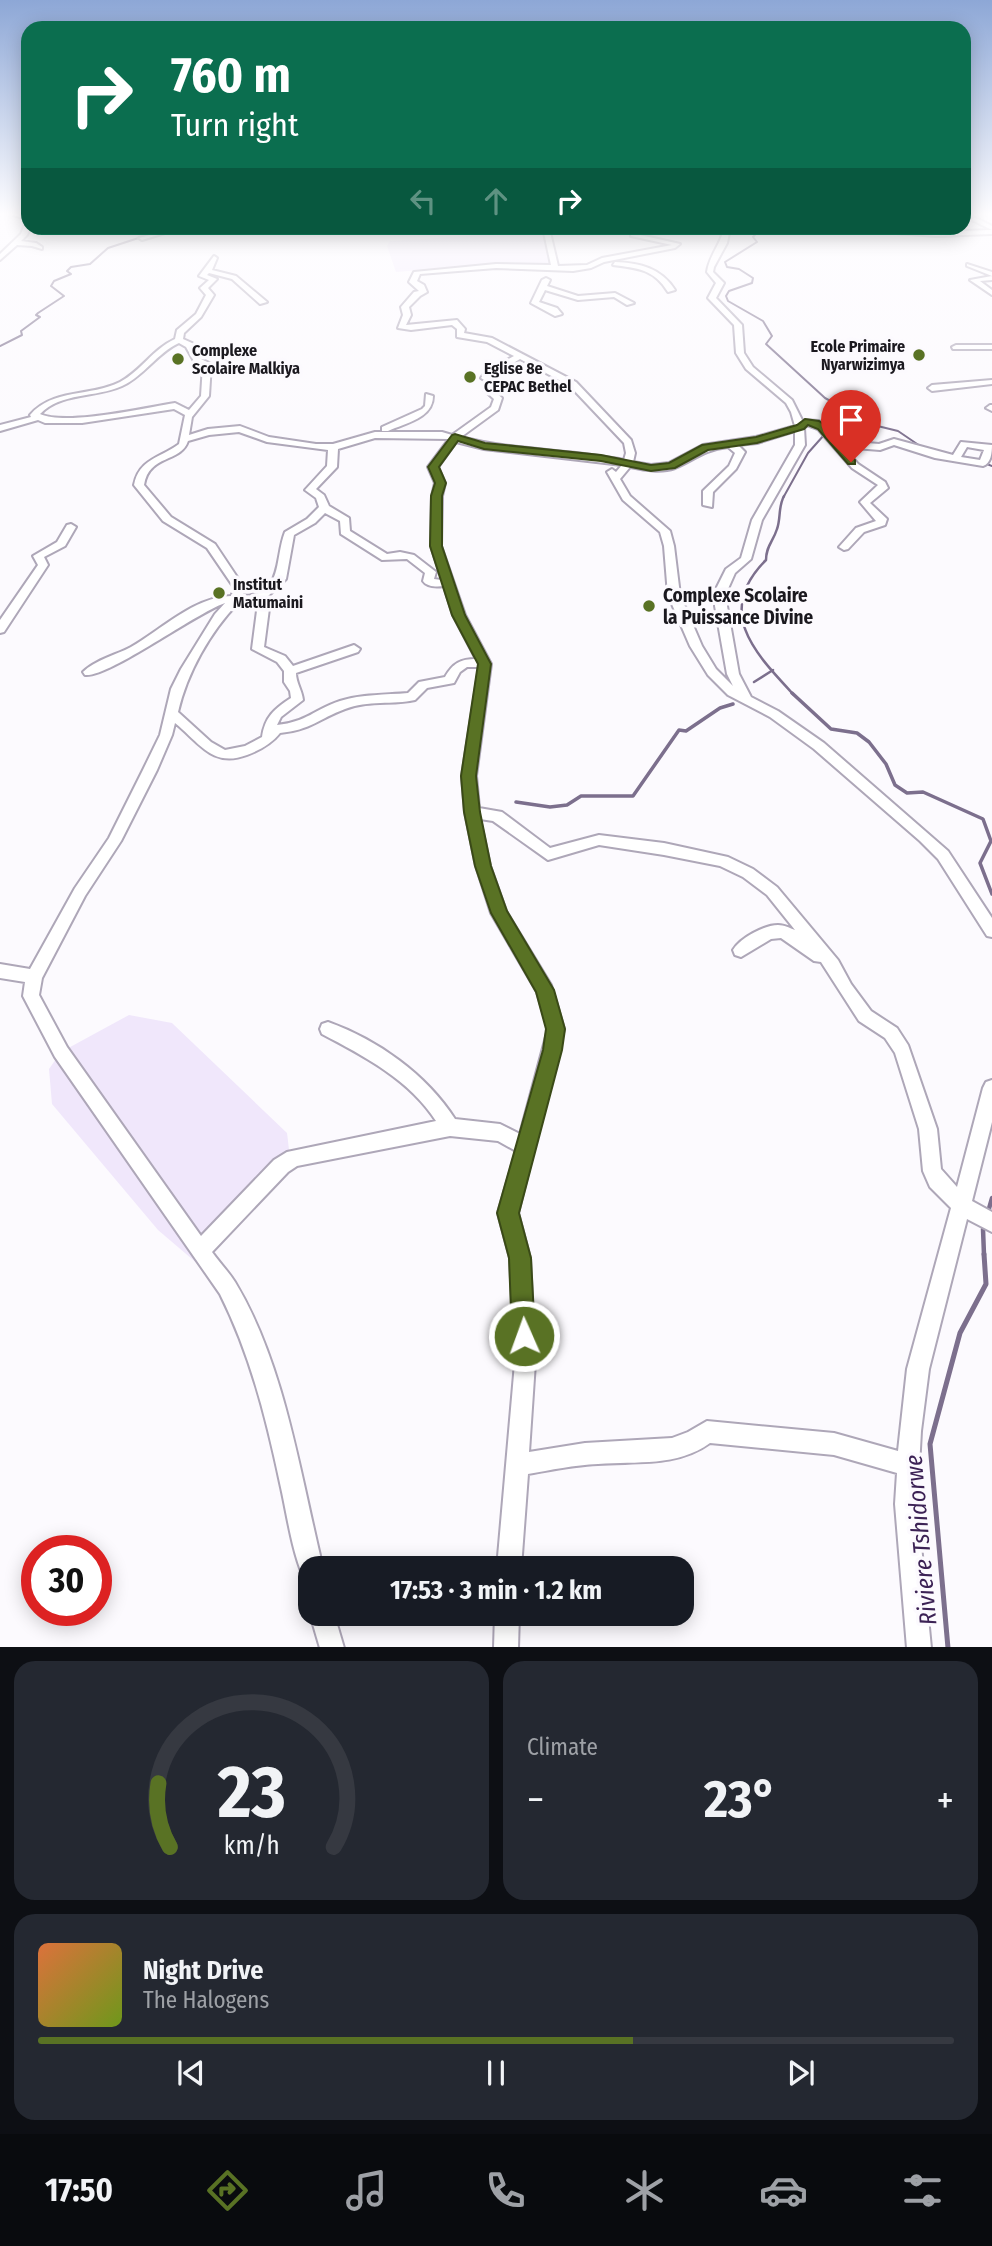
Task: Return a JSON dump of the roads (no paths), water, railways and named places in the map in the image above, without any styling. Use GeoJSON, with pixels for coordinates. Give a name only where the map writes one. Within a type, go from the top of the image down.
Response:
{"type":"FeatureCollection","features":[{"type":"Feature","properties":{"kind":"street"},"geometry":{"type":"LineString","coordinates":[[179,340],[180,332],[195,321],[208,304],[208,293]]}},
{"type":"Feature","properties":{"kind":"street"},"geometry":{"type":"LineString","coordinates":[[252,293],[263,302]]}},
{"type":"Feature","properties":{"kind":"street"},"geometry":{"type":"LineString","coordinates":[[420,293],[405,307],[407,315],[401,326],[454,322],[461,329],[460,335],[489,340],[573,384],[586,400],[604,413],[631,449],[628,464],[615,479]]}},
{"type":"Feature","properties":{"kind":"street"},"geometry":{"type":"LineString","coordinates":[[540,293],[535,303],[558,314]]}},
{"type":"Feature","properties":{"kind":"street"},"geometry":{"type":"LineString","coordinates":[[562,293],[578,298],[615,295],[630,303]]}},
{"type":"Feature","properties":{"kind":"street"},"geometry":{"type":"LineString","coordinates":[[715,293],[712,298],[738,325],[739,348],[746,363],[790,403],[800,419],[800,444],[757,520],[746,559],[725,579],[721,591],[721,606],[733,674],[745,698]]}},
{"type":"Feature","properties":{"kind":"street"},"geometry":{"type":"LineString","coordinates":[[179,340],[189,345],[198,361],[207,364],[205,396],[190,414],[183,440],[176,450],[149,463],[139,477],[139,485],[167,519],[211,546],[240,589],[187,669],[177,690],[173,715],[161,747],[114,841],[80,892],[34,977],[31,996],[48,1030],[220,1275],[252,1344],[272,1402],[308,1556]]}},
{"type":"Feature","properties":{"kind":"street"},"geometry":{"type":"LineString","coordinates":[[36,418],[36,411],[46,405],[116,386],[149,363],[159,350],[179,340]]}},
{"type":"Feature","properties":{"kind":"street"},"geometry":{"type":"LineString","coordinates":[[956,346],[992,347]]}},
{"type":"Feature","properties":{"kind":"street"},"geometry":{"type":"LineString","coordinates":[[510,1556],[525,1363],[520,1258],[508,1213],[556,1029],[538,976],[512,937],[491,892],[472,812],[469,776],[485,664],[459,615],[436,546],[437,496],[440,483],[433,467],[455,437],[495,408],[498,398],[488,390],[494,382],[485,378],[488,374],[520,356]]}},
{"type":"Feature","properties":{"kind":"street"},"geometry":{"type":"LineString","coordinates":[[932,388],[990,384]]}},
{"type":"Feature","properties":{"kind":"street"},"geometry":{"type":"LineString","coordinates":[[183,440],[208,432],[240,429],[267,439],[301,446],[332,447],[375,435],[418,416],[429,406],[429,396]]}},
{"type":"Feature","properties":{"kind":"street"},"geometry":{"type":"LineString","coordinates":[[0,428],[36,418],[82,420],[175,406],[190,414]]}},
{"type":"Feature","properties":{"kind":"street"},"geometry":{"type":"LineString","coordinates":[[375,435],[425,434],[455,437],[484,446],[601,458],[651,468],[671,466],[697,450],[757,440],[800,427],[805,422],[816,423],[828,433],[855,466],[882,484],[883,488],[865,502],[882,519],[881,523],[860,530],[844,547]]}},
{"type":"Feature","properties":{"kind":"street"},"geometry":{"type":"LineString","coordinates":[[839,449],[855,445],[880,447],[894,442],[935,455],[983,463],[991,448],[964,444],[956,458]]}},
{"type":"Feature","properties":{"kind":"street"},"geometry":{"type":"LineString","coordinates":[[708,505],[708,491],[733,467],[740,452],[729,443]]}},
{"type":"Feature","properties":{"kind":"street"},"geometry":{"type":"LineString","coordinates":[[332,447],[332,467],[310,490],[321,497],[324,508],[345,520],[345,532],[356,541],[386,558],[397,554],[410,555],[431,572],[428,581],[438,584],[448,582]]}},
{"type":"Feature","properties":{"kind":"street"},"geometry":{"type":"LineString","coordinates":[[601,458],[608,463],[626,498],[665,531],[674,595],[704,660],[723,684],[775,714],[819,746],[925,837],[943,855],[992,931]]}},
{"type":"Feature","properties":{"kind":"street"},"geometry":{"type":"LineString","coordinates":[[257,599],[281,579],[289,534],[311,521],[324,508]]}},
{"type":"Feature","properties":{"kind":"street"},"geometry":{"type":"LineString","coordinates":[[0,629],[43,565],[38,556],[61,544],[71,527]]}},
{"type":"Feature","properties":{"kind":"street"},"geometry":{"type":"LineString","coordinates":[[89,672],[134,650],[200,609],[223,600],[264,600],[258,649],[281,659],[289,671],[297,700],[276,713],[268,739]]}},
{"type":"Feature","properties":{"kind":"street"},"geometry":{"type":"LineString","coordinates":[[289,671],[354,649]]}},
{"type":"Feature","properties":{"kind":"street"},"geometry":{"type":"LineString","coordinates":[[173,715],[193,729],[211,750],[220,755],[234,756],[251,750],[268,739],[276,729],[299,727],[342,705],[364,700],[411,697],[423,685],[450,680],[454,668],[467,661],[485,664]]}},
{"type":"Feature","properties":{"kind":"street"},"geometry":{"type":"LineString","coordinates":[[472,812],[497,816],[548,855],[599,840],[664,849],[723,861],[748,873],[772,891],[832,965],[845,989],[865,1016],[891,1033],[902,1050],[928,1129],[932,1171],[963,1207],[992,1222]]}},
{"type":"Feature","properties":{"kind":"street"},"geometry":{"type":"LineString","coordinates":[[741,950],[772,930],[781,930],[832,965]]}},
{"type":"Feature","properties":{"kind":"street"},"geometry":{"type":"LineString","coordinates":[[0,971],[34,977]]}},
{"type":"Feature","properties":{"kind":"street"},"geometry":{"type":"LineString","coordinates":[[328,1029],[383,1057],[438,1105],[450,1127]]}},
{"type":"Feature","properties":{"kind":"street"},"geometry":{"type":"LineString","coordinates":[[919,1647],[906,1504],[918,1369],[963,1207],[992,1088]]}},
{"type":"Feature","properties":{"kind":"street"},"geometry":{"type":"LineString","coordinates":[[200,1250],[281,1166],[293,1158],[450,1127],[500,1133],[526,1147]]}},
{"type":"Feature","properties":{"kind":"street"},"geometry":{"type":"LineString","coordinates":[[516,1465],[608,1451],[650,1452],[692,1445],[707,1432],[834,1444],[908,1465]]}},
{"type":"Feature","properties":{"kind":"street"},"geometry":{"type":"LineString","coordinates":[[326,1626],[332,1647]]}},
{"type":"Feature","properties":{"kind":"street"},"geometry":{"type":"LineString","coordinates":[[506,1647],[507,1626]]}},
{"type":"Feature","properties":{"kind":"waterway"},"geometry":{"type":"LineString","coordinates":[[0,346],[22,335],[21,331],[40,317],[36,315],[38,313],[64,296],[60,293]]}},
{"type":"Feature","properties":{"kind":"waterway"},"geometry":{"type":"LineString","coordinates":[[728,293],[728,301],[763,321],[772,336],[766,344],[825,398],[854,414],[853,420]]}},
{"type":"Feature","properties":{"kind":"waterway"},"geometry":{"type":"LineString","coordinates":[[784,497],[808,453],[824,435],[853,425],[853,420]]}},
{"type":"Feature","properties":{"kind":"waterway"},"geometry":{"type":"LineString","coordinates":[[853,420],[898,431],[923,448]]}},
{"type":"Feature","properties":{"kind":"waterway"},"geometry":{"type":"LineString","coordinates":[[940,452],[974,459]]}},
{"type":"Feature","properties":{"kind":"waterway"},"geometry":{"type":"LineString","coordinates":[[982,462],[992,466]]}},
{"type":"Feature","properties":{"kind":"waterway"},"geometry":{"type":"LineString","coordinates":[[772,671],[754,648],[746,631],[742,614],[743,597],[751,579],[766,560],[778,525],[784,497]]}},
{"type":"Feature","properties":{"kind":"waterway"},"geometry":{"type":"LineString","coordinates":[[754,682],[772,671]]}},
{"type":"Feature","properties":{"kind":"waterway"},"geometry":{"type":"LineString","coordinates":[[772,671],[793,694]]}},
{"type":"Feature","properties":{"kind":"waterway"},"geometry":{"type":"LineString","coordinates":[[793,694],[831,729],[857,733],[869,742],[886,764],[895,785],[907,793],[923,792],[983,819],[991,841],[980,863],[992,894]]}},
{"type":"Feature","properties":{"kind":"waterway"},"geometry":{"type":"LineString","coordinates":[[516,802],[550,807],[567,805],[581,796],[633,796],[679,730],[686,731],[720,708],[733,704]]}},
{"type":"Feature","properties":{"kind":"waterway"},"geometry":{"type":"LineString","coordinates":[[988,1212],[992,1198]]}},
{"type":"Feature","properties":{"kind":"waterway","name":"Riviere Tshidorwe"},"geometry":{"type":"LineString","coordinates":[[983,1229],[984,1255]]}},
{"type":"Feature","properties":{"kind":"waterway","name":"Riviere Tshidorwe"},"geometry":{"type":"LineString","coordinates":[[948,1647],[930,1444],[960,1333],[986,1284],[984,1254]]}},
{"type":"Feature","properties":{"kind":"place","name":"Ecole Primaire Nyarwizimya"},"geometry":{"type":"Point","coordinates":[919,355]}},
{"type":"Feature","properties":{"kind":"place","name":"Complexe Scolaire Malkiya"},"geometry":{"type":"Point","coordinates":[178,359]}},
{"type":"Feature","properties":{"kind":"place","name":"Eglise 8e CEPAC Bethel"},"geometry":{"type":"Point","coordinates":[470,377]}},
{"type":"Feature","properties":{"kind":"place","name":"Institut Matumaini"},"geometry":{"type":"Point","coordinates":[219,593]}},
{"type":"Feature","properties":{"kind":"place","name":"Complexe Scolaire la Puissance Divine"},"geometry":{"type":"Point","coordinates":[649,606]}}]}
